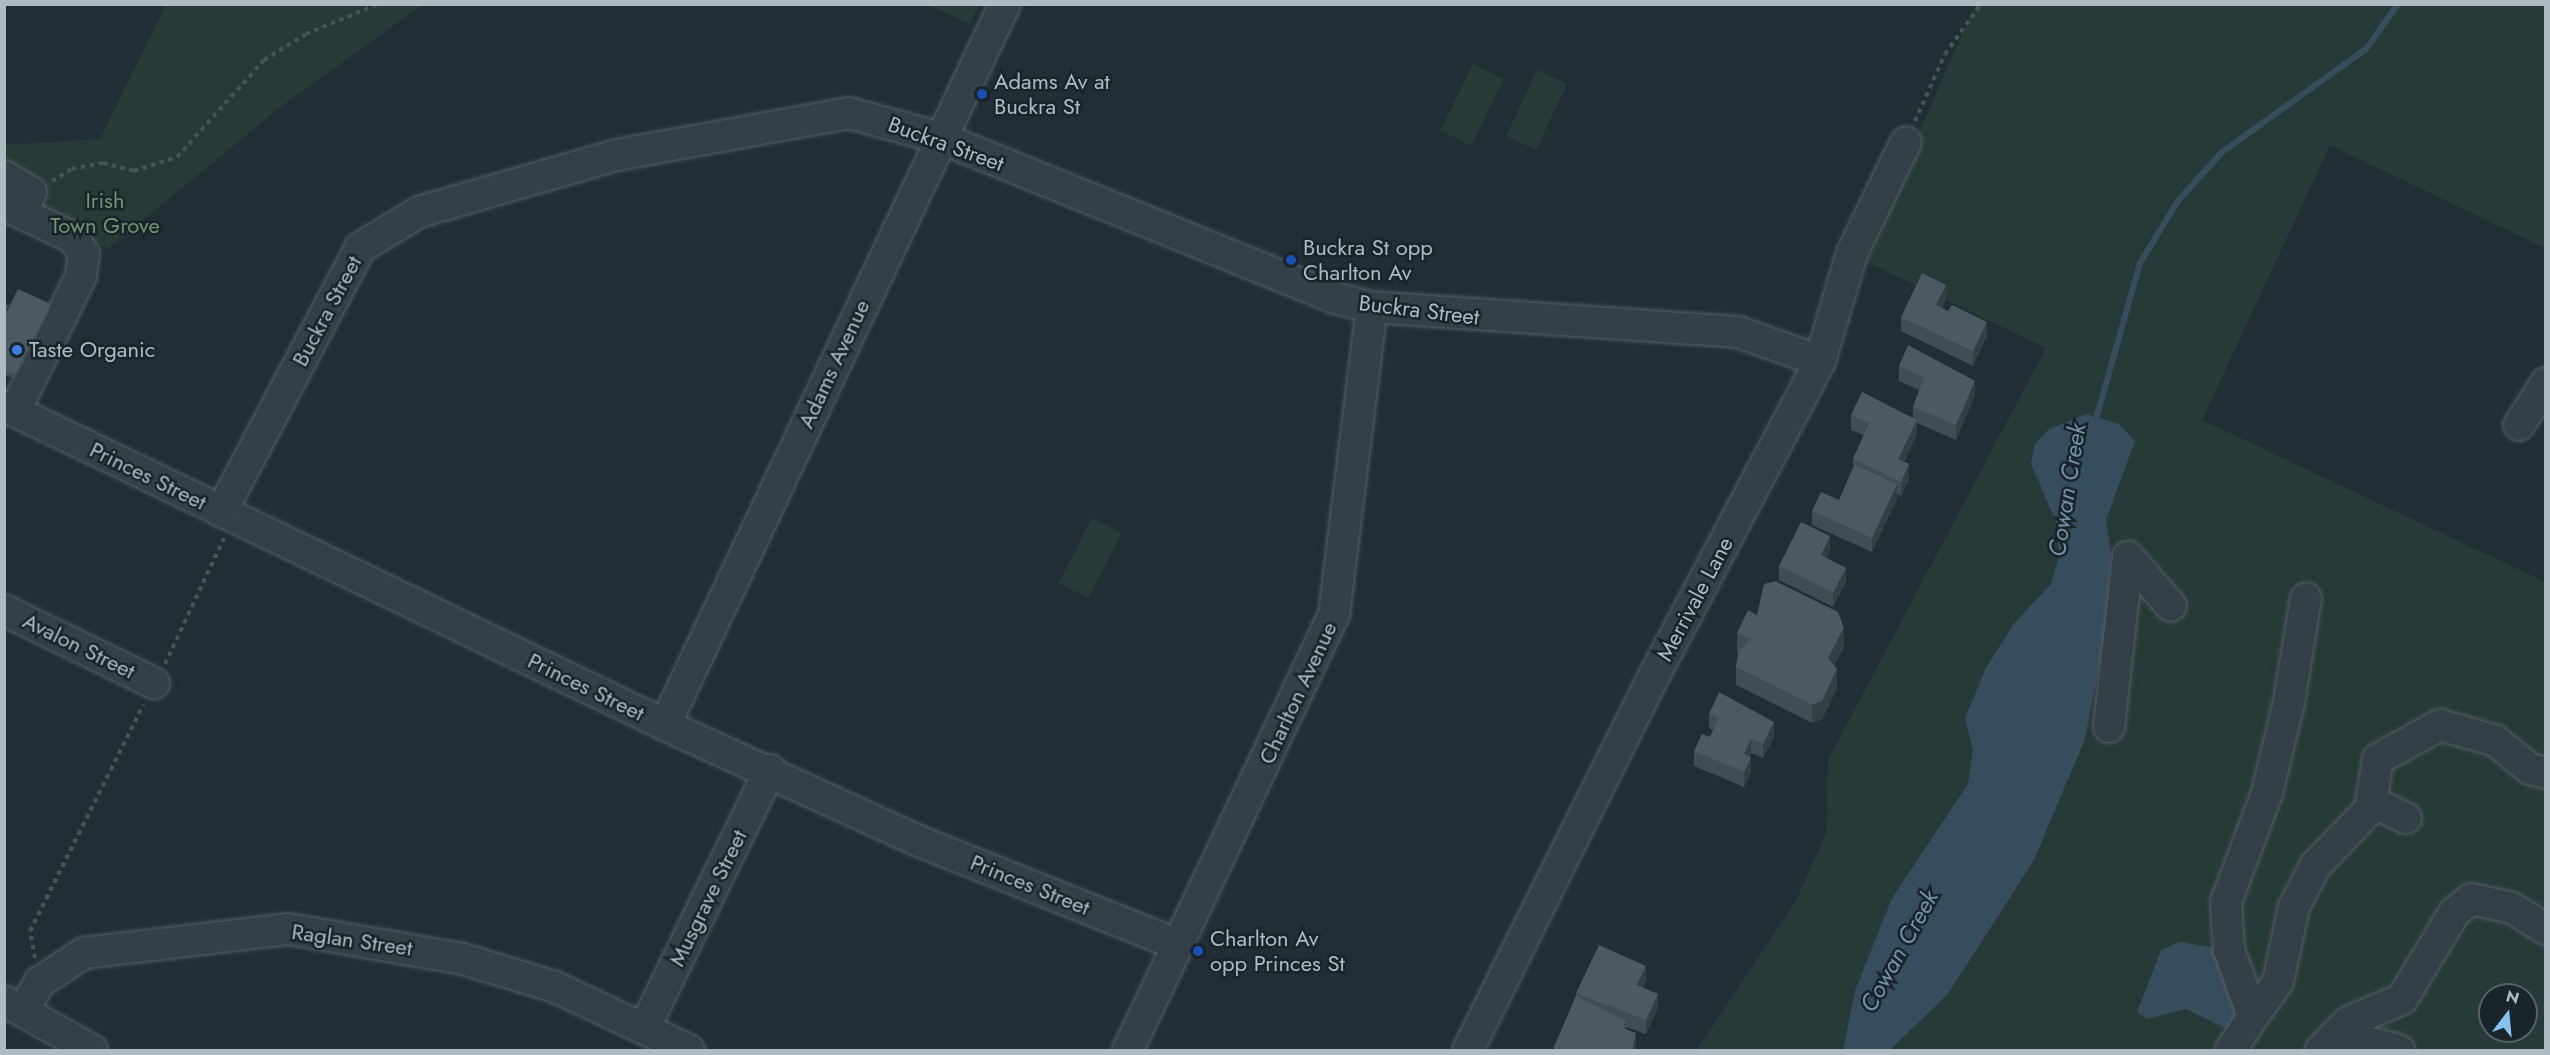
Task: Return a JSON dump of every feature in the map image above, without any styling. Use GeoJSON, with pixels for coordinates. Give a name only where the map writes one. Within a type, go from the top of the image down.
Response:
{"type":"FeatureCollection","features":[{"type":"Feature","properties":{"kind":"street","name":"Adams Avenue"},"geometry":{"type":"LineString","coordinates":[[665,724],[1005,4]]}},
{"type":"Feature","properties":{"kind":"street","name":"Buckra Street"},"geometry":{"type":"LineString","coordinates":[[224,520],[360,248],[419,212],[616,155],[785,122],[849,113],[941,138],[1335,298],[1372,308],[1738,332],[1820,361]]}},
{"type":"Feature","properties":{"kind":"street","name":"Merrivale Lane"},"geometry":{"type":"LineString","coordinates":[[1468,1050],[1654,676],[1820,361],[1852,253],[1906,141]]}},
{"type":"Feature","properties":{"kind":"street"},"geometry":{"type":"LineString","coordinates":[[4,176],[19,204],[72,237],[84,254],[81,276],[10,409]]}},
{"type":"Feature","properties":{"kind":"street","name":"Charlton Avenue"},"geometry":{"type":"LineString","coordinates":[[1128,1050],[1334,615],[1372,308]]}},
{"type":"Feature","properties":{"kind":"street"},"geometry":{"type":"LineString","coordinates":[[2518,425],[2546,383]]}},
{"type":"Feature","properties":{"kind":"street","name":"Princes Street"},"geometry":{"type":"LineString","coordinates":[[10,409],[224,520],[665,724],[770,770],[916,840],[1178,945]]}},
{"type":"Feature","properties":{"kind":"street"},"geometry":{"type":"LineString","coordinates":[[2109,727],[2110,678],[2127,604],[2128,557],[2171,606]]}},
{"type":"Feature","properties":{"kind":"street"},"geometry":{"type":"LineString","coordinates":[[2253,1016],[2229,950],[2226,902],[2267,794],[2289,702],[2306,598]]}},
{"type":"Feature","properties":{"kind":"street","name":"Avalon Street"},"geometry":{"type":"LineString","coordinates":[[4,610],[154,683]]}},
{"type":"Feature","properties":{"kind":"street"},"geometry":{"type":"LineString","coordinates":[[2370,809],[2378,759],[2440,725],[2496,741],[2530,769],[2546,773]]}},
{"type":"Feature","properties":{"kind":"street","name":"Musgrave Street"},"geometry":{"type":"LineString","coordinates":[[645,1027],[770,770]]}},
{"type":"Feature","properties":{"kind":"street"},"geometry":{"type":"LineString","coordinates":[[2231,1050],[2278,982],[2304,886],[2315,866],[2370,809],[2379,805],[2406,818]]}},
{"type":"Feature","properties":{"kind":"street"},"geometry":{"type":"LineString","coordinates":[[2329,1042],[2348,1022],[2402,999],[2454,913],[2471,899],[2512,908],[2546,928]]}},
{"type":"Feature","properties":{"kind":"street","name":"Raglan Street"},"geometry":{"type":"LineString","coordinates":[[14,1006],[40,982],[84,953],[288,929],[464,959],[555,987],[645,1027],[688,1050]]}},
{"type":"Feature","properties":{"kind":"street"},"geometry":{"type":"LineString","coordinates":[[14,1006],[92,1050]]}},
{"type":"Feature","properties":{"kind":"street"},"geometry":{"type":"LineString","coordinates":[[2329,1042],[2399,1050]]}},
{"type":"Feature","properties":{"kind":"path"},"geometry":{"type":"LineString","coordinates":[[19,204],[72,169],[103,163],[134,171],[177,157],[264,60],[306,34],[378,4]]}},
{"type":"Feature","properties":{"kind":"path"},"geometry":{"type":"LineString","coordinates":[[1906,141],[1946,54],[1981,4]]}},
{"type":"Feature","properties":{"kind":"path"},"geometry":{"type":"LineString","coordinates":[[40,982],[30,931],[154,683],[224,520]]}},
{"type":"Feature","properties":{"kind":"green space","name":"Irish Town Grove"},"geometry":{"type":"Polygon","coordinates":[[[166,5],[422,5],[279,108],[108,249],[5,199],[4,145],[100,139],[166,5]]]}},
{"type":"Feature","properties":{"kind":"green space"},"geometry":{"type":"Polygon","coordinates":[[[928,5],[979,5],[970,24],[928,5]]]}},
{"type":"Feature","properties":{"kind":"green space"},"geometry":{"type":"Polygon","coordinates":[[[1975,5],[2545,5],[2545,248],[2330,145],[2202,420],[2545,582],[2545,1050],[1697,1050],[1796,901],[1826,833],[1828,760],[2046,348],[1863,260],[1975,5]]]}},
{"type":"Feature","properties":{"kind":"green space"},"geometry":{"type":"Polygon","coordinates":[[[1473,64],[1504,79],[1471,145],[1441,131],[1473,64]]]}},
{"type":"Feature","properties":{"kind":"green space"},"geometry":{"type":"Polygon","coordinates":[[[1537,70],[1567,84],[1536,150],[1506,136],[1537,70]]]}},
{"type":"Feature","properties":{"kind":"green space"},"geometry":{"type":"Polygon","coordinates":[[[1092,518],[1121,533],[1088,598],[1059,583],[1092,518]]]}},
{"type":"Feature","properties":{"kind":"water"},"geometry":{"type":"Polygon","coordinates":[[[2086,414],[2119,424],[2135,441],[2106,520],[2111,554],[2106,629],[2085,739],[2034,860],[1948,994],[1890,1050],[1843,1050],[1855,991],[1892,898],[1968,784],[1973,750],[1965,718],[1986,668],[2013,625],[2051,584],[2059,557],[2057,524],[2031,464],[2035,444],[2049,429],[2086,414]]]}},
{"type":"Feature","properties":{"kind":"water"},"geometry":{"type":"Polygon","coordinates":[[[2180,942],[2217,948],[2242,1003],[2229,1030],[2186,1009],[2147,1019],[2137,1012],[2161,950],[2180,942]]]}},
{"type":"Feature","properties":{"kind":"building"},"geometry":{"type":"Polygon","coordinates":[[[1922,273],[1946,285],[1936,305],[1948,311],[1952,305],[1987,322],[1973,351],[1901,317],[1922,273]]]}},
{"type":"Feature","properties":{"kind":"building","name":"Taste Organic"},"geometry":{"type":"Polygon","coordinates":[[[18,289],[51,304],[15,375],[4,370],[4,317],[18,289]]]}},
{"type":"Feature","properties":{"kind":"building"},"geometry":{"type":"Polygon","coordinates":[[[1908,345],[1975,381],[1956,425],[1913,407],[1924,378],[1899,366],[1908,345]]]}},
{"type":"Feature","properties":{"kind":"building"},"geometry":{"type":"Polygon","coordinates":[[[1862,392],[1917,420],[1898,459],[1909,464],[1901,482],[1853,459],[1869,423],[1851,415],[1862,392]]]}},
{"type":"Feature","properties":{"kind":"building"},"geometry":{"type":"Polygon","coordinates":[[[1855,465],[1897,484],[1872,538],[1812,511],[1821,492],[1839,500],[1855,465]]]}},
{"type":"Feature","properties":{"kind":"building"},"geometry":{"type":"Polygon","coordinates":[[[1801,522],[1830,536],[1821,555],[1846,568],[1833,593],[1779,566],[1801,522]]]}},
{"type":"Feature","properties":{"kind":"building"},"geometry":{"type":"Polygon","coordinates":[[[1775,581],[1838,612],[1844,628],[1828,658],[1837,669],[1822,701],[1812,705],[1736,667],[1738,653],[1750,639],[1737,633],[1748,610],[1757,615],[1764,584],[1775,581]]]}},
{"type":"Feature","properties":{"kind":"building"},"geometry":{"type":"Polygon","coordinates":[[[1719,692],[1774,722],[1763,744],[1751,739],[1744,754],[1751,757],[1744,772],[1694,751],[1702,734],[1710,737],[1719,718],[1709,714],[1719,692]]]}},
{"type":"Feature","properties":{"kind":"building"},"geometry":{"type":"Polygon","coordinates":[[[1599,945],[1646,966],[1637,985],[1658,994],[1646,1020],[1576,993],[1599,945]]]}},
{"type":"Feature","properties":{"kind":"building"},"geometry":{"type":"Polygon","coordinates":[[[1576,996],[1626,1021],[1623,1028],[1636,1033],[1632,1050],[1553,1049],[1576,996]]]}},
{"type":"Feature","properties":{"kind":"waterway","name":"Cowan Creek"},"geometry":{"type":"LineString","coordinates":[[2095,423],[2140,263],[2178,201],[2222,152],[2366,49],[2398,4]]}},
{"type":"Feature","properties":{"kind":"place","name":"Adams Av at Buckra St"},"geometry":{"type":"Point","coordinates":[982,94]}},
{"type":"Feature","properties":{"kind":"place","name":"Buckra St opp Charlton Av"},"geometry":{"type":"Point","coordinates":[1291,260]}},
{"type":"Feature","properties":{"kind":"place","name":"Taste Organic"},"geometry":{"type":"Point","coordinates":[17,350]}},
{"type":"Feature","properties":{"kind":"place","name":"Charlton Av opp Princes St"},"geometry":{"type":"Point","coordinates":[1198,951]}}]}
